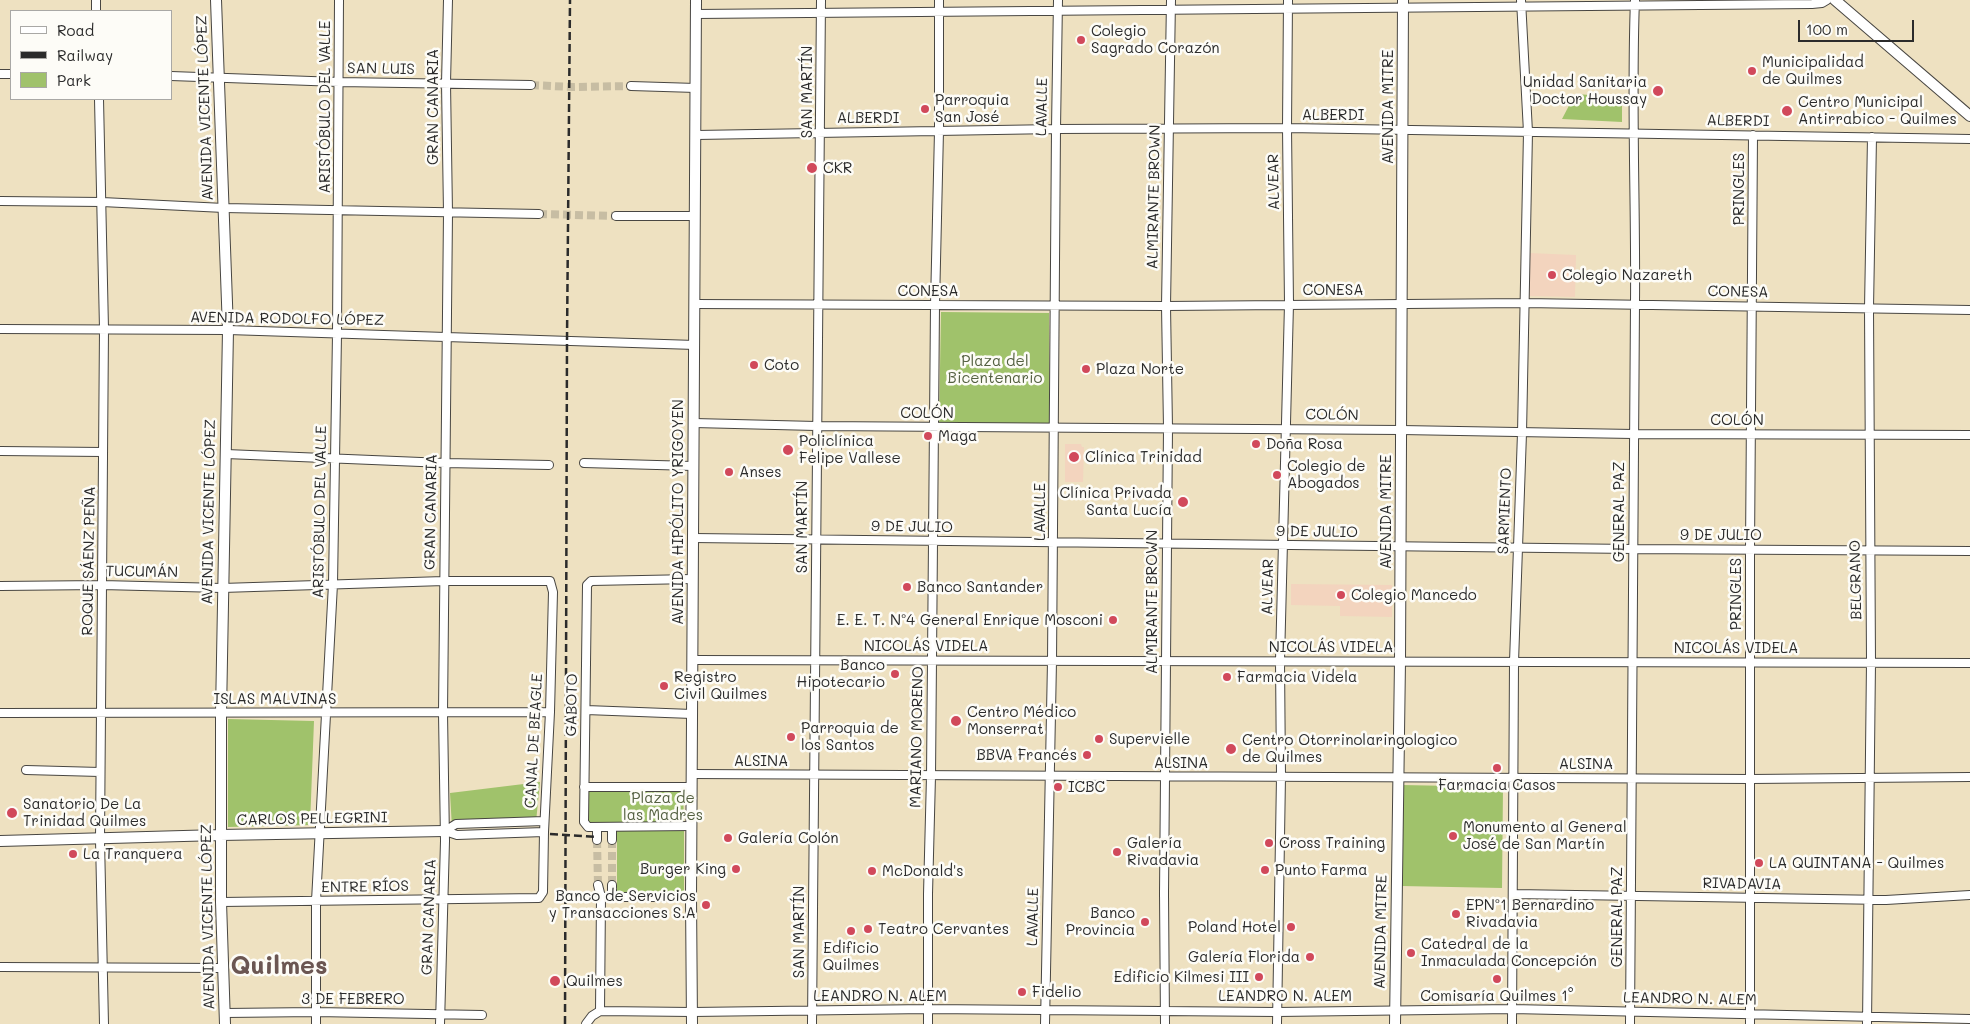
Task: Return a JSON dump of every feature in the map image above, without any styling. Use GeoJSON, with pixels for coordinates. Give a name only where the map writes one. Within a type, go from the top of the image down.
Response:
{"type":"FeatureCollection","features":[{"type":"Feature","properties":{"kind":"main road","name":"AVENIDA VICENTE LÓPEZ"},"geometry":{"type":"LineString","coordinates":[[216,0],[228,330],[222,588],[220,835],[225,1024]]}},
{"type":"Feature","properties":{"kind":"main road","name":"AVENIDA HIPÓLITO YRIGOYEN"},"geometry":{"type":"LineString","coordinates":[[692,1024],[696,0]]}},
{"type":"Feature","properties":{"kind":"main road"},"geometry":{"type":"LineString","coordinates":[[1835,0],[1970,116]]}},
{"type":"Feature","properties":{"kind":"main road","name":"AVENIDA MITRE"},"geometry":{"type":"LineString","coordinates":[[1395,1024],[1403,304],[1403,4]]}},
{"type":"Feature","properties":{"kind":"main road","name":"CARLOS PELLEGRINI"},"geometry":{"type":"LineString","coordinates":[[0,841],[444,831]]}},
{"type":"Feature","properties":{"kind":"street","name":"ARISTÓBULO DEL VALLE"},"geometry":{"type":"LineString","coordinates":[[316,1024],[316,901],[332,584],[335,458],[339,0]]}},
{"type":"Feature","properties":{"kind":"street","name":"GRAN CANARIA"},"geometry":{"type":"LineString","coordinates":[[440,1024],[444,831],[443,713],[448,213],[446,83],[448,0]]}},
{"type":"Feature","properties":{"kind":"street","name":"SAN MARTÍN"},"geometry":{"type":"LineString","coordinates":[[812,1024],[821,0]]}},
{"type":"Feature","properties":{"kind":"street","name":"MARIANO MORENO"},"geometry":{"type":"LineString","coordinates":[[928,1024],[928,894],[935,427],[934,305],[939,131],[939,0]]}},
{"type":"Feature","properties":{"kind":"street","name":"LAVALLE"},"geometry":{"type":"LineString","coordinates":[[1045,1024],[1052,661],[1058,0]]}},
{"type":"Feature","properties":{"kind":"street","name":"ALMIRANTE BROWN"},"geometry":{"type":"LineString","coordinates":[[1165,1024],[1168,428],[1166,306],[1171,0]]}},
{"type":"Feature","properties":{"kind":"street","name":"ALVEAR"},"geometry":{"type":"LineString","coordinates":[[1277,1024],[1281,776],[1280,661],[1289,304],[1288,0]]}},
{"type":"Feature","properties":{"kind":"street"},"geometry":{"type":"LineString","coordinates":[[696,14],[1288,9],[1403,4],[1812,4],[1822,3],[1827,0]]}},
{"type":"Feature","properties":{"kind":"street","name":"SARMIENTO"},"geometry":{"type":"LineString","coordinates":[[1512,1024],[1514,662],[1522,433],[1528,132],[1521,3]]}},
{"type":"Feature","properties":{"kind":"street","name":"GENERAL PAZ"},"geometry":{"type":"LineString","coordinates":[[1630,1024],[1635,3]]}},
{"type":"Feature","properties":{"kind":"street","name":"SAN LUIS"},"geometry":{"type":"LineString","coordinates":[[172,76],[339,82],[531,85]]}},
{"type":"Feature","properties":{"kind":"street"},"geometry":{"type":"LineString","coordinates":[[631,86],[696,88]]}},
{"type":"Feature","properties":{"kind":"street","name":"ROQUE SÁENZ PEÑA"},"geometry":{"type":"LineString","coordinates":[[99,100],[104,329],[100,772],[104,1024]]}},
{"type":"Feature","properties":{"kind":"street","name":"ALBERDI"},"geometry":{"type":"LineString","coordinates":[[696,135],[1056,129],[1287,128],[1970,139]]}},
{"type":"Feature","properties":{"kind":"street","name":"PRINGLES"},"geometry":{"type":"LineString","coordinates":[[1750,1024],[1750,434],[1753,135]]}},
{"type":"Feature","properties":{"kind":"street","name":"BELGRANO"},"geometry":{"type":"LineString","coordinates":[[1867,1021],[1871,662],[1869,308],[1872,137]]}},
{"type":"Feature","properties":{"kind":"street"},"geometry":{"type":"LineString","coordinates":[[0,201],[102,202],[338,211],[539,214]]}},
{"type":"Feature","properties":{"kind":"street"},"geometry":{"type":"LineString","coordinates":[[616,216],[695,216]]}},
{"type":"Feature","properties":{"kind":"street","name":"CONESA"},"geometry":{"type":"LineString","coordinates":[[696,304],[1166,306],[1525,302],[1970,310]]}},
{"type":"Feature","properties":{"kind":"street","name":"AVENIDA RODOLFO LÓPEZ"},"geometry":{"type":"LineString","coordinates":[[0,329],[228,330],[695,345]]}},
{"type":"Feature","properties":{"kind":"street","name":"COLÓN"},"geometry":{"type":"LineString","coordinates":[[694,423],[816,426],[1402,430],[1522,433],[1970,435]]}},
{"type":"Feature","properties":{"kind":"street"},"geometry":{"type":"LineString","coordinates":[[0,451],[103,452]]}},
{"type":"Feature","properties":{"kind":"street"},"geometry":{"type":"LineString","coordinates":[[226,454],[445,463],[549,465]]}},
{"type":"Feature","properties":{"kind":"street"},"geometry":{"type":"LineString","coordinates":[[584,463],[693,466]]}},
{"type":"Feature","properties":{"kind":"street","name":"9 DE JULIO"},"geometry":{"type":"LineString","coordinates":[[693,538],[1400,547],[1970,551]]}},
{"type":"Feature","properties":{"kind":"street","name":"GABOTO"},"geometry":{"type":"LineString","coordinates":[[597,827],[585,825],[587,585],[591,581],[693,579]]}},
{"type":"Feature","properties":{"kind":"street","name":"TUCUMÁN"},"geometry":{"type":"LineString","coordinates":[[0,586],[102,585],[222,588],[444,581],[547,580],[551,584]]}},
{"type":"Feature","properties":{"kind":"street","name":"CANAL DE BEAGLE"},"geometry":{"type":"LineString","coordinates":[[539,898],[543,892],[544,821],[550,712],[553,592],[551,584]]}},
{"type":"Feature","properties":{"kind":"street","name":"NICOLÁS VIDELA"},"geometry":{"type":"LineString","coordinates":[[692,660],[1970,663]]}},
{"type":"Feature","properties":{"kind":"street"},"geometry":{"type":"LineString","coordinates":[[586,710],[692,714]]}},
{"type":"Feature","properties":{"kind":"street","name":"ISLAS MALVINAS"},"geometry":{"type":"LineString","coordinates":[[0,713],[550,712]]}},
{"type":"Feature","properties":{"kind":"street"},"geometry":{"type":"LineString","coordinates":[[26,770],[100,772]]}},
{"type":"Feature","properties":{"kind":"street","name":"ALSINA"},"geometry":{"type":"LineString","coordinates":[[692,774],[1050,777],[1970,778]]}},
{"type":"Feature","properties":{"kind":"street"},"geometry":{"type":"LineString","coordinates":[[584,787],[692,786]]}},
{"type":"Feature","properties":{"kind":"street","name":"CARLOS PELLEGRINI"},"geometry":{"type":"LineString","coordinates":[[444,831],[456,824],[544,821]]}},
{"type":"Feature","properties":{"kind":"street"},"geometry":{"type":"LineString","coordinates":[[597,840],[597,827],[692,826]]}},
{"type":"Feature","properties":{"kind":"street"},"geometry":{"type":"LineString","coordinates":[[612,827],[612,840]]}},
{"type":"Feature","properties":{"kind":"street","name":"CARLOS PELLEGRINI"},"geometry":{"type":"LineString","coordinates":[[444,831],[457,835],[544,832]]}},
{"type":"Feature","properties":{"kind":"street"},"geometry":{"type":"LineString","coordinates":[[586,1024],[592,1016],[600,1011],[601,897],[598,885]]}},
{"type":"Feature","properties":{"kind":"street"},"geometry":{"type":"LineString","coordinates":[[612,885],[612,897]]}},
{"type":"Feature","properties":{"kind":"street","name":"RIVADAVIA"},"geometry":{"type":"LineString","coordinates":[[1514,894],[1868,900],[1970,895]]}},
{"type":"Feature","properties":{"kind":"street"},"geometry":{"type":"LineString","coordinates":[[601,897],[691,898]]}},
{"type":"Feature","properties":{"kind":"street","name":"ENTRE RÍOS"},"geometry":{"type":"LineString","coordinates":[[221,902],[539,898]]}},
{"type":"Feature","properties":{"kind":"street"},"geometry":{"type":"LineString","coordinates":[[0,967],[223,968]]}},
{"type":"Feature","properties":{"kind":"street","name":"LEANDRO N. ALEM"},"geometry":{"type":"LineString","coordinates":[[600,1011],[692,1012],[928,1009],[1277,1012],[1512,1009],[1750,1014],[1867,1021],[1970,1019]]}},
{"type":"Feature","properties":{"kind":"street","name":"3 DE FEBRERO"},"geometry":{"type":"LineString","coordinates":[[225,1013],[316,1012],[482,1015]]}},
{"type":"Feature","properties":{"kind":"shaded area","name":"Colegio Nazareth"},"geometry":{"type":"Polygon","coordinates":[[[1529,253],[1576,255],[1575,297],[1528,296],[1529,253]]]}},
{"type":"Feature","properties":{"kind":"shaded area","name":"Clínica Trinidad"},"geometry":{"type":"Polygon","coordinates":[[[1065,444],[1081,444],[1084,447],[1083,482],[1065,482],[1065,444]]]}},
{"type":"Feature","properties":{"kind":"shaded area","name":"Colegio Mancedo"},"geometry":{"type":"Polygon","coordinates":[[[1291,584],[1392,585],[1392,617],[1340,616],[1340,606],[1291,605],[1291,584]]]}},
{"type":"Feature","properties":{"kind":"green space"},"geometry":{"type":"Polygon","coordinates":[[[1575,94],[1622,97],[1622,122],[1562,119],[1575,94]]]}},
{"type":"Feature","properties":{"kind":"green space","name":"Plaza del Bicentenario"},"geometry":{"type":"Polygon","coordinates":[[[941,312],[1049,313],[1049,426],[939,425],[941,312]]]}},
{"type":"Feature","properties":{"kind":"green space"},"geometry":{"type":"Polygon","coordinates":[[[228,719],[314,721],[310,825],[228,827],[228,719]]]}},
{"type":"Feature","properties":{"kind":"green space"},"geometry":{"type":"Polygon","coordinates":[[[540,782],[536,822],[452,828],[450,793],[540,782]]]}},
{"type":"Feature","properties":{"kind":"green space"},"geometry":{"type":"Polygon","coordinates":[[[1402,785],[1503,787],[1502,888],[1401,886],[1402,785]]]}},
{"type":"Feature","properties":{"kind":"green space","name":"Plaza de las Madres"},"geometry":{"type":"Polygon","coordinates":[[[683,790],[684,821],[587,824],[586,792],[683,790]]]}},
{"type":"Feature","properties":{"kind":"green space"},"geometry":{"type":"Polygon","coordinates":[[[617,830],[684,830],[684,892],[617,892],[617,830]]]}},
{"type":"Feature","properties":{"kind":"tunnel"},"geometry":{"type":"LineString","coordinates":[[531,85],[573,87],[631,86]]}},
{"type":"Feature","properties":{"kind":"tunnel"},"geometry":{"type":"LineString","coordinates":[[539,214],[616,216]]}},
{"type":"Feature","properties":{"kind":"tunnel"},"geometry":{"type":"LineString","coordinates":[[597,840],[598,885]]}},
{"type":"Feature","properties":{"kind":"tunnel"},"geometry":{"type":"LineString","coordinates":[[612,840],[612,885]]}},
{"type":"Feature","properties":{"kind":"railway"},"geometry":{"type":"LineString","coordinates":[[565,1024],[570,0]]}},
{"type":"Feature","properties":{"kind":"railway"},"geometry":{"type":"LineString","coordinates":[[550,834],[597,837]]}},
{"type":"Feature","properties":{"kind":"place","name":"Colegio Sagrado Corazón"},"geometry":{"type":"Point","coordinates":[1081,40]}},
{"type":"Feature","properties":{"kind":"place","name":"Municipalidad de Quilmes"},"geometry":{"type":"Point","coordinates":[1752,71]}},
{"type":"Feature","properties":{"kind":"place","name":"Unidad Sanitaria Doctor Houssay"},"geometry":{"type":"Point","coordinates":[1658,91]}},
{"type":"Feature","properties":{"kind":"place","name":"Parroquia San José"},"geometry":{"type":"Point","coordinates":[925,109]}},
{"type":"Feature","properties":{"kind":"place","name":"Centro Municipal Antirrabico - Quilmes"},"geometry":{"type":"Point","coordinates":[1787,111]}},
{"type":"Feature","properties":{"kind":"place","name":"CKR"},"geometry":{"type":"Point","coordinates":[812,168]}},
{"type":"Feature","properties":{"kind":"place","name":"Colegio Nazareth"},"geometry":{"type":"Point","coordinates":[1552,275]}},
{"type":"Feature","properties":{"kind":"place","name":"Coto"},"geometry":{"type":"Point","coordinates":[754,365]}},
{"type":"Feature","properties":{"kind":"place","name":"Plaza Norte"},"geometry":{"type":"Point","coordinates":[1086,369]}},
{"type":"Feature","properties":{"kind":"place","name":"Maga"},"geometry":{"type":"Point","coordinates":[928,436]}},
{"type":"Feature","properties":{"kind":"place","name":"Doña Rosa"},"geometry":{"type":"Point","coordinates":[1256,444]}},
{"type":"Feature","properties":{"kind":"place","name":"Policlínica Felipe Vallese"},"geometry":{"type":"Point","coordinates":[788,450]}},
{"type":"Feature","properties":{"kind":"place","name":"Clínica Trinidad"},"geometry":{"type":"Point","coordinates":[1074,457]}},
{"type":"Feature","properties":{"kind":"place","name":"Anses"},"geometry":{"type":"Point","coordinates":[729,472]}},
{"type":"Feature","properties":{"kind":"place","name":"Colegio de Abogados"},"geometry":{"type":"Point","coordinates":[1277,475]}},
{"type":"Feature","properties":{"kind":"place","name":"Clínica Privada Santa Lucía"},"geometry":{"type":"Point","coordinates":[1183,502]}},
{"type":"Feature","properties":{"kind":"place","name":"Banco Santander"},"geometry":{"type":"Point","coordinates":[907,587]}},
{"type":"Feature","properties":{"kind":"place","name":"Colegio Mancedo"},"geometry":{"type":"Point","coordinates":[1341,595]}},
{"type":"Feature","properties":{"kind":"place","name":"E. E. T. Nº4 General Enrique Mosconi"},"geometry":{"type":"Point","coordinates":[1113,620]}},
{"type":"Feature","properties":{"kind":"place","name":"Banco Hipotecario"},"geometry":{"type":"Point","coordinates":[895,674]}},
{"type":"Feature","properties":{"kind":"place","name":"Farmacia Videla"},"geometry":{"type":"Point","coordinates":[1227,677]}},
{"type":"Feature","properties":{"kind":"place","name":"Registro Civil Quilmes"},"geometry":{"type":"Point","coordinates":[664,686]}},
{"type":"Feature","properties":{"kind":"place","name":"Centro Médico Monserrat"},"geometry":{"type":"Point","coordinates":[956,721]}},
{"type":"Feature","properties":{"kind":"place","name":"Parroquia de los Santos"},"geometry":{"type":"Point","coordinates":[791,737]}},
{"type":"Feature","properties":{"kind":"place","name":"Supervielle"},"geometry":{"type":"Point","coordinates":[1099,739]}},
{"type":"Feature","properties":{"kind":"place","name":"Centro Otorrinolaringologico de Quilmes"},"geometry":{"type":"Point","coordinates":[1231,749]}},
{"type":"Feature","properties":{"kind":"place","name":"BBVA Francés"},"geometry":{"type":"Point","coordinates":[1087,755]}},
{"type":"Feature","properties":{"kind":"place","name":"Farmacia Casos"},"geometry":{"type":"Point","coordinates":[1497,768]}},
{"type":"Feature","properties":{"kind":"place","name":"ICBC"},"geometry":{"type":"Point","coordinates":[1058,787]}},
{"type":"Feature","properties":{"kind":"place","name":"Sanatorio De La Trinidad Quilmes"},"geometry":{"type":"Point","coordinates":[12,813]}},
{"type":"Feature","properties":{"kind":"place","name":"Monumento al General José de San Martín"},"geometry":{"type":"Point","coordinates":[1453,836]}},
{"type":"Feature","properties":{"kind":"place","name":"Galería Colón"},"geometry":{"type":"Point","coordinates":[728,838]}},
{"type":"Feature","properties":{"kind":"place","name":"Cross Training"},"geometry":{"type":"Point","coordinates":[1269,843]}},
{"type":"Feature","properties":{"kind":"place","name":"Galería Rivadavia"},"geometry":{"type":"Point","coordinates":[1117,852]}},
{"type":"Feature","properties":{"kind":"place","name":"La Tranquera"},"geometry":{"type":"Point","coordinates":[73,854]}},
{"type":"Feature","properties":{"kind":"place","name":"LA QUINTANA - Quilmes"},"geometry":{"type":"Point","coordinates":[1759,863]}},
{"type":"Feature","properties":{"kind":"place","name":"Burger King"},"geometry":{"type":"Point","coordinates":[736,869]}},
{"type":"Feature","properties":{"kind":"place","name":"Punto Farma"},"geometry":{"type":"Point","coordinates":[1265,870]}},
{"type":"Feature","properties":{"kind":"place","name":"McDonald's"},"geometry":{"type":"Point","coordinates":[872,871]}},
{"type":"Feature","properties":{"kind":"place","name":"Banco de Servicios y Transacciones S.A"},"geometry":{"type":"Point","coordinates":[706,905]}},
{"type":"Feature","properties":{"kind":"place","name":"EPNº1 Bernardino Rivadavia"},"geometry":{"type":"Point","coordinates":[1456,914]}},
{"type":"Feature","properties":{"kind":"place","name":"Banco Provincia"},"geometry":{"type":"Point","coordinates":[1145,922]}},
{"type":"Feature","properties":{"kind":"place","name":"Poland Hotel"},"geometry":{"type":"Point","coordinates":[1291,927]}},
{"type":"Feature","properties":{"kind":"place","name":"Teatro Cervantes"},"geometry":{"type":"Point","coordinates":[868,929]}},
{"type":"Feature","properties":{"kind":"place","name":"Edificio Quilmes"},"geometry":{"type":"Point","coordinates":[851,931]}},
{"type":"Feature","properties":{"kind":"place","name":"Catedral de la Inmaculada Concepción"},"geometry":{"type":"Point","coordinates":[1411,953]}},
{"type":"Feature","properties":{"kind":"place","name":"Galería Florida"},"geometry":{"type":"Point","coordinates":[1310,957]}},
{"type":"Feature","properties":{"kind":"place","name":"Edificio Kilmesi III"},"geometry":{"type":"Point","coordinates":[1259,977]}},
{"type":"Feature","properties":{"kind":"place","name":"Comisaría Quilmes 1°"},"geometry":{"type":"Point","coordinates":[1497,979]}},
{"type":"Feature","properties":{"kind":"place","name":"Quilmes"},"geometry":{"type":"Point","coordinates":[555,981]}},
{"type":"Feature","properties":{"kind":"place","name":"Fidelio"},"geometry":{"type":"Point","coordinates":[1022,992]}},
{"type":"Feature","properties":{"kind":"district","name":"Quilmes"},"geometry":{"type":"Point","coordinates":[279,966]}}]}
